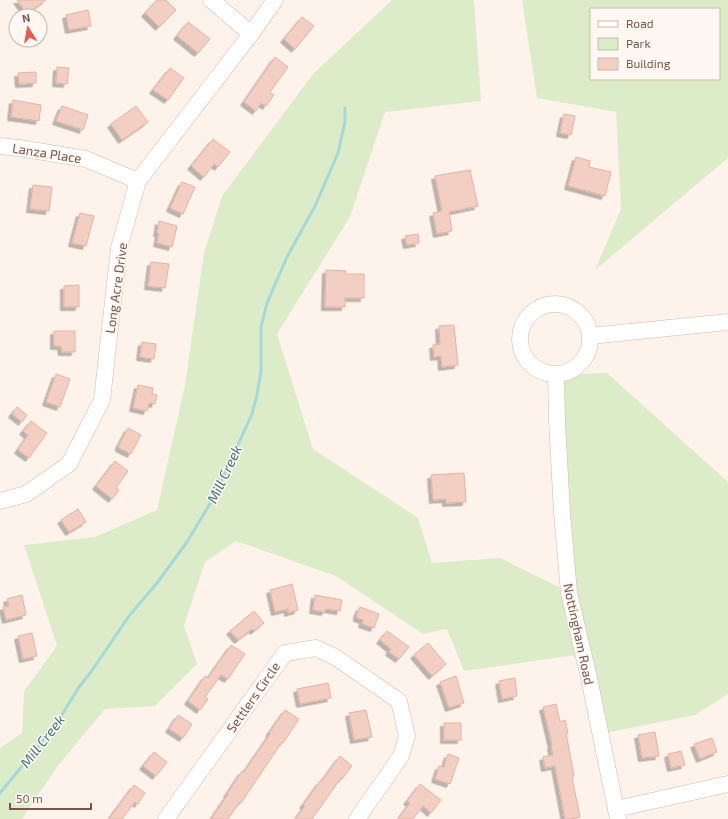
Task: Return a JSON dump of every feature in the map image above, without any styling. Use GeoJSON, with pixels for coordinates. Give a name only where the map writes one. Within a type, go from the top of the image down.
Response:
{"type":"FeatureCollection","features":[{"type":"Feature","properties":{"kind":"street"},"geometry":{"type":"LineString","coordinates":[[210,0],[251,34]]}},
{"type":"Feature","properties":{"kind":"street","name":"Long Acre Drive"},"geometry":{"type":"LineString","coordinates":[[0,501],[26,494],[69,464],[102,400],[120,248],[138,181],[251,34],[275,0]]}},
{"type":"Feature","properties":{"kind":"street","name":"Lanza Place"},"geometry":{"type":"LineString","coordinates":[[0,146],[86,159],[138,181]]}},
{"type":"Feature","properties":{"kind":"street"},"geometry":{"type":"LineString","coordinates":[[560,304],[576,311],[585,320],[590,336],[588,353],[572,370],[556,374],[547,374],[537,369],[523,354],[520,337],[527,318],[541,307],[560,304]]}},
{"type":"Feature","properties":{"kind":"street"},"geometry":{"type":"LineString","coordinates":[[590,336],[728,322]]}},
{"type":"Feature","properties":{"kind":"street","name":"Nottingham Road"},"geometry":{"type":"LineString","coordinates":[[556,374],[562,514],[569,593],[589,678],[617,814]]}},
{"type":"Feature","properties":{"kind":"street","name":"Settlers Circle"},"geometry":{"type":"LineString","coordinates":[[166,819],[284,653],[316,648],[335,657],[399,701],[407,736],[401,756],[357,819]]}},
{"type":"Feature","properties":{"kind":"street"},"geometry":{"type":"LineString","coordinates":[[617,814],[728,784]]}},
{"type":"Feature","properties":{"kind":"green space"},"geometry":{"type":"Polygon","coordinates":[[[392,0],[474,0],[481,101],[385,112],[350,217],[277,334],[313,449],[418,518],[432,563],[500,558],[569,592],[556,375],[607,373],[728,482],[728,694],[695,715],[600,734],[583,654],[464,671],[447,629],[423,634],[336,576],[236,541],[205,562],[184,626],[197,664],[155,706],[105,709],[57,767],[22,819],[0,819],[0,748],[22,733],[24,691],[57,646],[24,545],[95,537],[157,510],[185,385],[204,253],[222,196],[313,74],[392,0]]]}},
{"type":"Feature","properties":{"kind":"green space"},"geometry":{"type":"Polygon","coordinates":[[[522,0],[728,0],[728,158],[595,270],[621,209],[616,112],[537,98],[522,0]]]}},
{"type":"Feature","properties":{"kind":"building"},"geometry":{"type":"Polygon","coordinates":[[[17,0],[46,0],[35,8],[23,8],[17,0]]]}},
{"type":"Feature","properties":{"kind":"building"},"geometry":{"type":"Polygon","coordinates":[[[157,0],[166,0],[176,10],[159,27],[145,13],[157,0]]]}},
{"type":"Feature","properties":{"kind":"building"},"geometry":{"type":"Polygon","coordinates":[[[88,10],[91,26],[69,30],[66,15],[88,10]]]}},
{"type":"Feature","properties":{"kind":"building"},"geometry":{"type":"Polygon","coordinates":[[[302,17],[314,26],[295,49],[284,39],[302,17]]]}},
{"type":"Feature","properties":{"kind":"building"},"geometry":{"type":"Polygon","coordinates":[[[188,22],[210,39],[198,53],[177,36],[188,22]]]}},
{"type":"Feature","properties":{"kind":"building"},"geometry":{"type":"Polygon","coordinates":[[[275,57],[288,67],[270,92],[274,95],[266,106],[261,103],[256,111],[244,102],[275,57]]]}},
{"type":"Feature","properties":{"kind":"building"},"geometry":{"type":"Polygon","coordinates":[[[57,67],[69,68],[67,84],[56,83],[57,67]]]}},
{"type":"Feature","properties":{"kind":"building"},"geometry":{"type":"Polygon","coordinates":[[[170,68],[184,78],[168,100],[153,90],[170,68]]]}},
{"type":"Feature","properties":{"kind":"building"},"geometry":{"type":"Polygon","coordinates":[[[36,72],[36,83],[19,84],[18,73],[36,72]]]}},
{"type":"Feature","properties":{"kind":"building"},"geometry":{"type":"Polygon","coordinates":[[[13,100],[41,105],[39,121],[11,117],[13,100]]]}},
{"type":"Feature","properties":{"kind":"building"},"geometry":{"type":"Polygon","coordinates":[[[62,106],[88,115],[83,130],[56,121],[62,106]]]}},
{"type":"Feature","properties":{"kind":"building"},"geometry":{"type":"Polygon","coordinates":[[[136,106],[148,122],[122,140],[111,124],[136,106]]]}},
{"type":"Feature","properties":{"kind":"building"},"geometry":{"type":"Polygon","coordinates":[[[564,114],[575,116],[571,135],[560,133],[564,114]]]}},
{"type":"Feature","properties":{"kind":"building"},"geometry":{"type":"Polygon","coordinates":[[[213,139],[230,152],[218,167],[214,164],[204,177],[191,166],[213,139]]]}},
{"type":"Feature","properties":{"kind":"building"},"geometry":{"type":"Polygon","coordinates":[[[576,157],[590,161],[589,167],[611,172],[605,196],[568,186],[576,157]]]}},
{"type":"Feature","properties":{"kind":"building"},"geometry":{"type":"Polygon","coordinates":[[[470,170],[478,206],[449,212],[452,231],[437,234],[433,213],[442,211],[435,176],[470,170]]]}},
{"type":"Feature","properties":{"kind":"building"},"geometry":{"type":"Polygon","coordinates":[[[182,182],[195,187],[183,214],[170,208],[182,182]]]}},
{"type":"Feature","properties":{"kind":"building"},"geometry":{"type":"Polygon","coordinates":[[[33,185],[52,187],[49,211],[30,209],[33,185]]]}},
{"type":"Feature","properties":{"kind":"building"},"geometry":{"type":"Polygon","coordinates":[[[80,213],[94,216],[86,246],[72,243],[80,213]]]}},
{"type":"Feature","properties":{"kind":"building"},"geometry":{"type":"Polygon","coordinates":[[[159,221],[177,226],[172,247],[157,243],[159,221]]]}},
{"type":"Feature","properties":{"kind":"building"},"geometry":{"type":"Polygon","coordinates":[[[418,234],[419,243],[407,245],[405,236],[418,234]]]}},
{"type":"Feature","properties":{"kind":"building"},"geometry":{"type":"Polygon","coordinates":[[[151,262],[169,264],[165,288],[148,286],[151,262]]]}},
{"type":"Feature","properties":{"kind":"building"},"geometry":{"type":"Polygon","coordinates":[[[326,270],[346,271],[345,274],[364,274],[364,298],[345,298],[345,307],[325,307],[326,270]]]}},
{"type":"Feature","properties":{"kind":"building"},"geometry":{"type":"Polygon","coordinates":[[[79,285],[79,307],[64,307],[64,286],[79,285]]]}},
{"type":"Feature","properties":{"kind":"building"},"geometry":{"type":"Polygon","coordinates":[[[454,325],[458,365],[442,367],[441,356],[434,357],[433,345],[440,344],[439,326],[454,325]]]}},
{"type":"Feature","properties":{"kind":"building"},"geometry":{"type":"Polygon","coordinates":[[[54,331],[75,331],[75,352],[62,352],[61,346],[54,346],[54,331]]]}},
{"type":"Feature","properties":{"kind":"building"},"geometry":{"type":"Polygon","coordinates":[[[142,342],[156,344],[154,359],[140,357],[142,342]]]}},
{"type":"Feature","properties":{"kind":"building"},"geometry":{"type":"Polygon","coordinates":[[[56,374],[70,379],[60,407],[46,402],[56,374]]]}},
{"type":"Feature","properties":{"kind":"building"},"geometry":{"type":"Polygon","coordinates":[[[138,385],[153,388],[152,394],[157,395],[155,404],[149,403],[147,411],[133,408],[138,385]]]}},
{"type":"Feature","properties":{"kind":"building"},"geometry":{"type":"Polygon","coordinates":[[[17,407],[27,415],[22,422],[12,414],[17,407]]]}},
{"type":"Feature","properties":{"kind":"building"},"geometry":{"type":"Polygon","coordinates":[[[31,421],[47,433],[29,458],[18,450],[28,435],[23,431],[31,421]]]}},
{"type":"Feature","properties":{"kind":"building"},"geometry":{"type":"Polygon","coordinates":[[[128,428],[141,435],[131,454],[119,448],[119,445],[128,428]]]}},
{"type":"Feature","properties":{"kind":"building"},"geometry":{"type":"Polygon","coordinates":[[[115,461],[128,471],[116,488],[119,490],[112,499],[96,486],[115,461]]]}},
{"type":"Feature","properties":{"kind":"building"},"geometry":{"type":"Polygon","coordinates":[[[464,473],[466,502],[446,503],[446,499],[433,500],[431,475],[464,473]]]}},
{"type":"Feature","properties":{"kind":"building"},"geometry":{"type":"Polygon","coordinates":[[[78,509],[86,522],[69,532],[61,520],[78,509]]]}},
{"type":"Feature","properties":{"kind":"building"},"geometry":{"type":"Polygon","coordinates":[[[292,584],[298,610],[288,613],[288,609],[275,612],[270,590],[292,584]]]}},
{"type":"Feature","properties":{"kind":"building"},"geometry":{"type":"Polygon","coordinates":[[[22,595],[26,615],[6,620],[3,607],[9,606],[7,599],[22,595]]]}},
{"type":"Feature","properties":{"kind":"building"},"geometry":{"type":"Polygon","coordinates":[[[315,595],[342,600],[340,611],[326,609],[325,612],[313,610],[315,595]]]}},
{"type":"Feature","properties":{"kind":"building"},"geometry":{"type":"Polygon","coordinates":[[[360,607],[379,614],[374,628],[362,624],[363,620],[357,618],[360,607]]]}},
{"type":"Feature","properties":{"kind":"building"},"geometry":{"type":"Polygon","coordinates":[[[254,611],[264,623],[254,631],[252,629],[238,640],[230,631],[254,611]]]}},
{"type":"Feature","properties":{"kind":"building"},"geometry":{"type":"Polygon","coordinates":[[[387,631],[409,647],[399,659],[389,652],[391,649],[380,640],[387,631]]]}},
{"type":"Feature","properties":{"kind":"building"},"geometry":{"type":"Polygon","coordinates":[[[32,633],[37,656],[23,659],[18,636],[32,633]]]}},
{"type":"Feature","properties":{"kind":"building"},"geometry":{"type":"Polygon","coordinates":[[[428,643],[446,664],[432,676],[414,655],[428,643]]]}},
{"type":"Feature","properties":{"kind":"building"},"geometry":{"type":"Polygon","coordinates":[[[231,645],[245,654],[228,679],[221,675],[205,697],[208,699],[200,710],[188,701],[205,676],[208,678],[231,645]]]}},
{"type":"Feature","properties":{"kind":"building"},"geometry":{"type":"Polygon","coordinates":[[[456,676],[464,703],[449,708],[440,682],[456,676]]]}},
{"type":"Feature","properties":{"kind":"building"},"geometry":{"type":"Polygon","coordinates":[[[515,678],[517,696],[502,699],[499,681],[515,678]]]}},
{"type":"Feature","properties":{"kind":"building"},"geometry":{"type":"Polygon","coordinates":[[[328,683],[331,698],[300,704],[297,689],[328,683]]]}},
{"type":"Feature","properties":{"kind":"building"},"geometry":{"type":"Polygon","coordinates":[[[556,704],[560,722],[565,720],[568,733],[566,733],[574,776],[572,777],[580,817],[570,819],[565,819],[555,766],[545,768],[543,757],[553,755],[543,707],[556,704]]]}},
{"type":"Feature","properties":{"kind":"building"},"geometry":{"type":"Polygon","coordinates":[[[285,710],[299,719],[283,743],[282,742],[241,803],[240,802],[228,819],[211,819],[242,771],[244,772],[285,710]]]}},
{"type":"Feature","properties":{"kind":"building"},"geometry":{"type":"Polygon","coordinates":[[[366,710],[372,737],[354,740],[349,713],[366,710]]]}},
{"type":"Feature","properties":{"kind":"building"},"geometry":{"type":"Polygon","coordinates":[[[178,715],[192,724],[183,738],[169,729],[178,715]]]}},
{"type":"Feature","properties":{"kind":"building"},"geometry":{"type":"Polygon","coordinates":[[[444,723],[461,723],[461,740],[444,740],[444,723]]]}},
{"type":"Feature","properties":{"kind":"building"},"geometry":{"type":"Polygon","coordinates":[[[655,732],[659,756],[642,758],[638,735],[655,732]]]}},
{"type":"Feature","properties":{"kind":"building"},"geometry":{"type":"Polygon","coordinates":[[[712,738],[717,752],[700,759],[694,744],[712,738]]]}},
{"type":"Feature","properties":{"kind":"building"},"geometry":{"type":"Polygon","coordinates":[[[681,751],[685,765],[671,768],[668,754],[681,751]]]}},
{"type":"Feature","properties":{"kind":"building"},"geometry":{"type":"Polygon","coordinates":[[[154,752],[167,762],[156,776],[143,766],[154,752]]]}},
{"type":"Feature","properties":{"kind":"building"},"geometry":{"type":"Polygon","coordinates":[[[448,754],[459,758],[450,784],[435,779],[439,766],[444,767],[448,754]]]}},
{"type":"Feature","properties":{"kind":"building"},"geometry":{"type":"Polygon","coordinates":[[[340,756],[352,766],[342,779],[341,778],[312,819],[295,819],[305,806],[303,805],[320,781],[321,782],[340,756]]]}},
{"type":"Feature","properties":{"kind":"building"},"geometry":{"type":"Polygon","coordinates":[[[420,784],[441,800],[431,813],[423,806],[413,819],[398,819],[410,803],[407,801],[420,784]]]}},
{"type":"Feature","properties":{"kind":"building"},"geometry":{"type":"Polygon","coordinates":[[[134,785],[145,793],[138,804],[135,802],[122,819],[109,819],[116,809],[134,785]]]}},
{"type":"Feature","properties":{"kind":"waterway","name":"Mill Creek"},"geometry":{"type":"LineString","coordinates":[[0,793],[55,726],[79,687],[129,616],[157,583],[187,542],[214,497],[252,414],[261,371],[261,327],[267,303],[287,257],[315,206],[338,153],[345,122],[345,108]]}}]}
